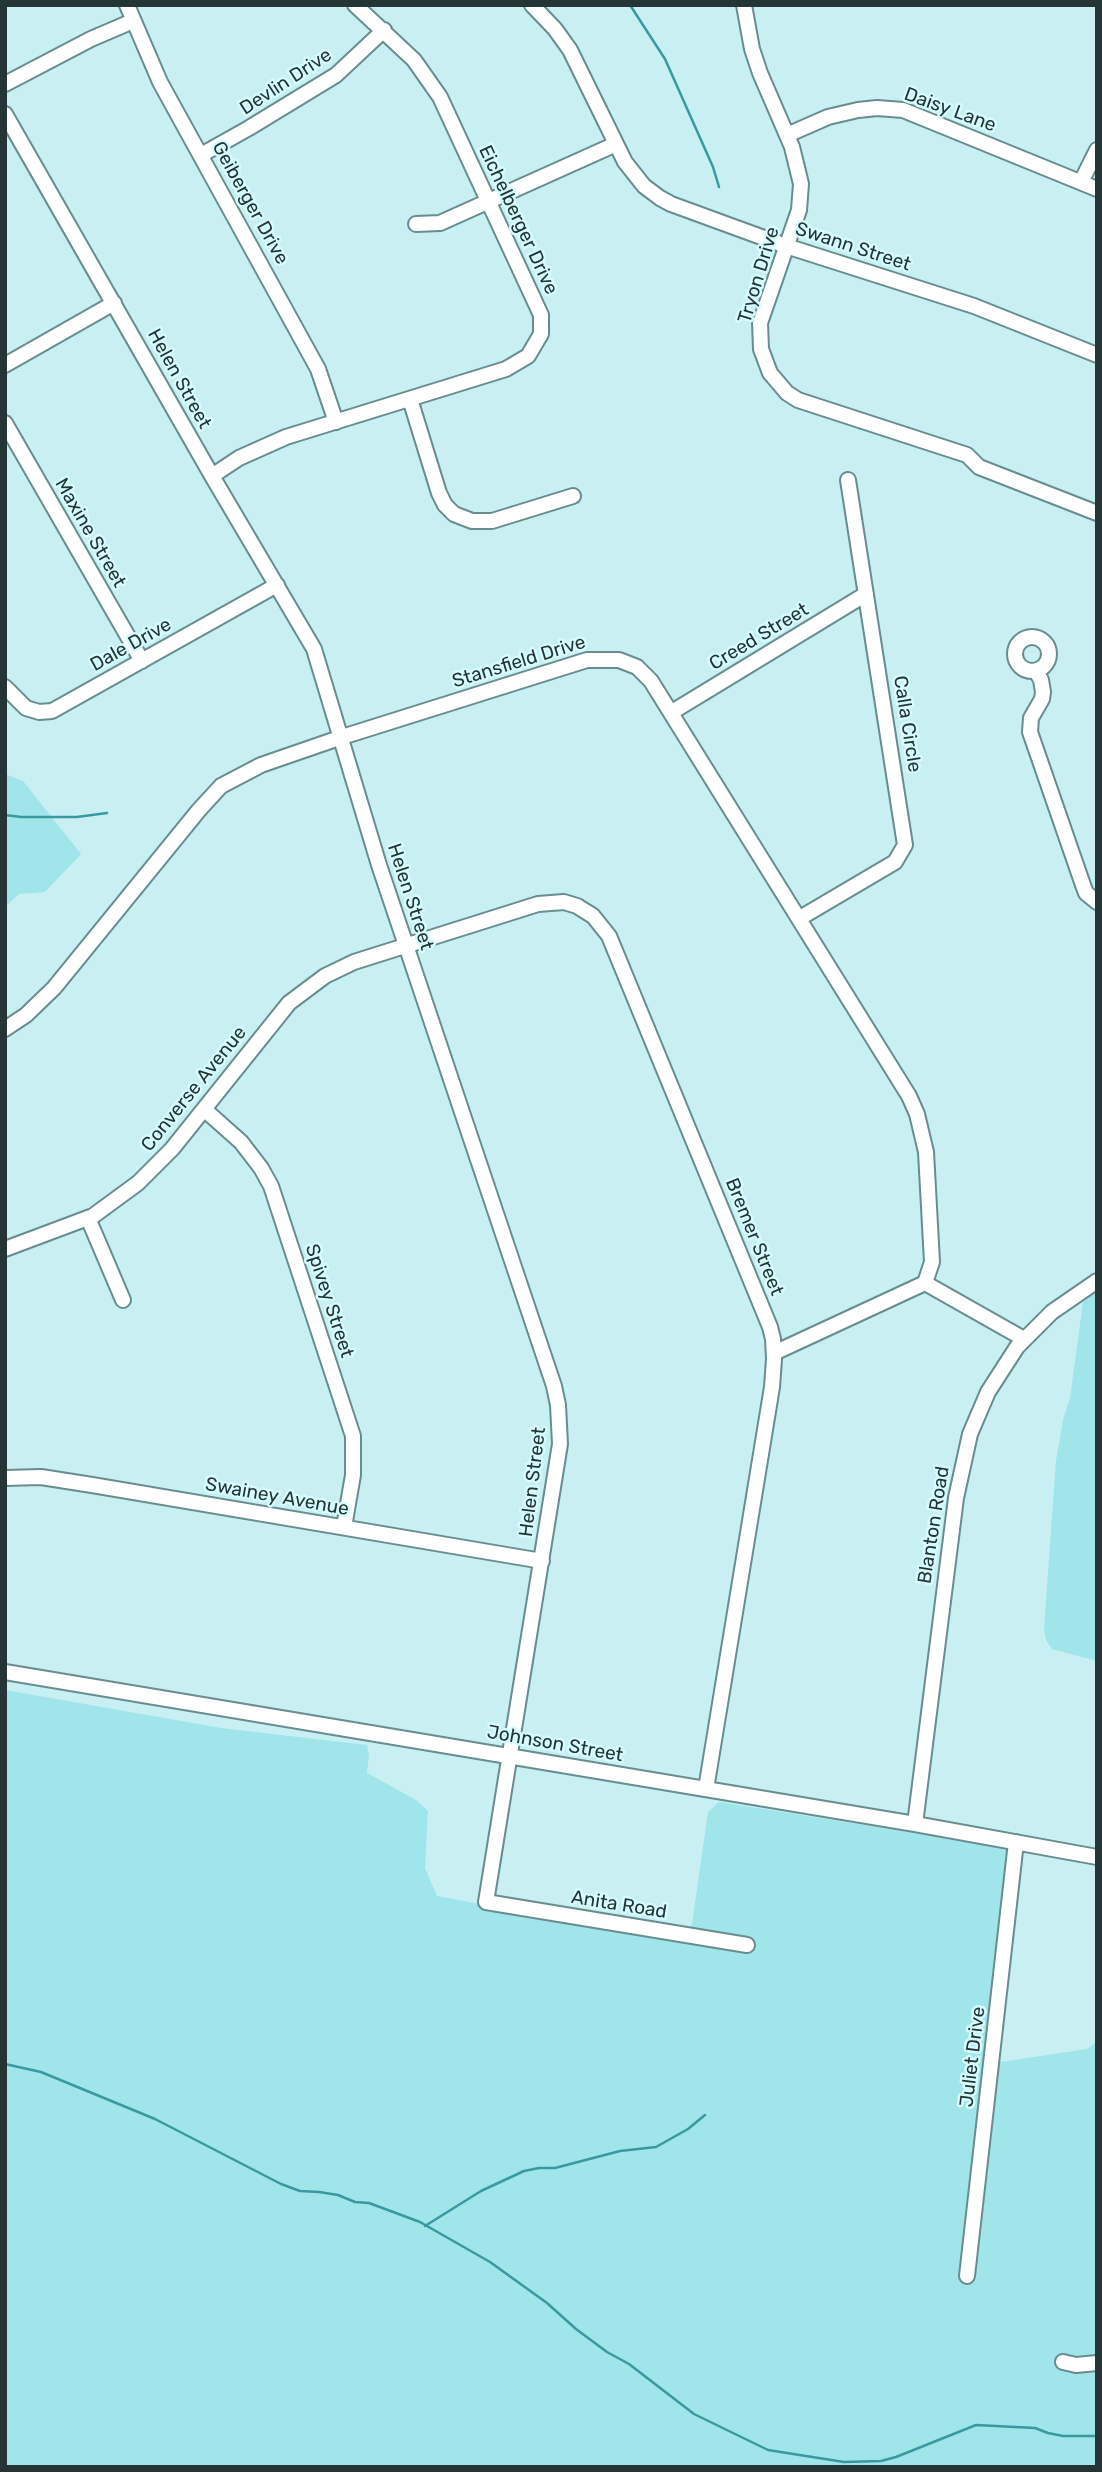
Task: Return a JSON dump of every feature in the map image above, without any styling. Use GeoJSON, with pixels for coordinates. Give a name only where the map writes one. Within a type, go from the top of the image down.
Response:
{"type":"FeatureCollection","features":[{"type":"Feature","properties":{"kind":"street","name":"Geiberger Drive"},"geometry":{"type":"LineString","coordinates":[[127,5],[160,82],[318,369],[336,422]]}},
{"type":"Feature","properties":{"kind":"street","name":"Eichelberger Drive"},"geometry":{"type":"LineString","coordinates":[[212,476],[262,447],[518,364],[528,356],[539,340],[541,315],[440,97],[414,60],[355,5]]}},
{"type":"Feature","properties":{"kind":"street","name":"Swann Street"},"geometry":{"type":"LineString","coordinates":[[532,5],[570,50],[616,145],[635,177],[671,205],[786,246],[974,306],[1097,355]]}},
{"type":"Feature","properties":{"kind":"street","name":"Tryon Drive"},"geometry":{"type":"LineString","coordinates":[[744,5],[752,49],[792,147],[801,184],[799,210],[762,317],[761,349],[770,373],[787,393],[810,404],[967,455],[979,467],[1097,513]]}},
{"type":"Feature","properties":{"kind":"street"},"geometry":{"type":"LineString","coordinates":[[5,83],[133,21]]}},
{"type":"Feature","properties":{"kind":"street","name":"Devlin Drive"},"geometry":{"type":"LineString","coordinates":[[201,155],[336,75],[384,30]]}},
{"type":"Feature","properties":{"kind":"street","name":"Daisy Lane"},"geometry":{"type":"LineString","coordinates":[[787,135],[839,114],[890,108],[915,114],[1097,189]]}},
{"type":"Feature","properties":{"kind":"street","name":"Helen Street"},"geometry":{"type":"LineString","coordinates":[[5,114],[314,649],[379,865],[556,1396],[560,1444],[486,1902]]}},
{"type":"Feature","properties":{"kind":"street"},"geometry":{"type":"LineString","coordinates":[[416,224],[440,223],[616,145]]}},
{"type":"Feature","properties":{"kind":"street"},"geometry":{"type":"LineString","coordinates":[[1081,182],[1097,150]]}},
{"type":"Feature","properties":{"kind":"street"},"geometry":{"type":"LineString","coordinates":[[5,365],[114,303]]}},
{"type":"Feature","properties":{"kind":"street"},"geometry":{"type":"LineString","coordinates":[[410,399],[439,492],[445,505],[454,514],[472,521],[492,521],[573,496]]}},
{"type":"Feature","properties":{"kind":"street","name":"Maxine Street"},"geometry":{"type":"LineString","coordinates":[[5,423],[142,661]]}},
{"type":"Feature","properties":{"kind":"street","name":"Calla Circle"},"geometry":{"type":"LineString","coordinates":[[800,918],[895,862],[905,845],[848,480]]}},
{"type":"Feature","properties":{"kind":"street","name":"Dale Drive"},"geometry":{"type":"LineString","coordinates":[[5,687],[26,709],[45,712],[58,709],[277,585]]}},
{"type":"Feature","properties":{"kind":"street","name":"Creed Street"},"geometry":{"type":"LineString","coordinates":[[672,712],[866,594]]}},
{"type":"Feature","properties":{"kind":"street","name":"Stansfield Drive"},"geometry":{"type":"LineString","coordinates":[[5,1030],[26,1015],[54,988],[221,786],[261,765],[342,737],[587,660],[619,660],[637,667],[651,681],[672,712],[909,1097],[917,1114],[926,1152],[932,1262],[925,1283]]}},
{"type":"Feature","properties":{"kind":"street"},"geometry":{"type":"LineString","coordinates":[[1036,671],[1043,692],[1031,718],[1030,732],[1086,893],[1097,902]]}},
{"type":"Feature","properties":{"kind":"street","name":"Bremer Street"},"geometry":{"type":"LineString","coordinates":[[406,947],[551,901],[577,906],[602,925],[609,936],[770,1327],[774,1353],[772,1387],[706,1789]]}},
{"type":"Feature","properties":{"kind":"street","name":"Converse Avenue"},"geometry":{"type":"LineString","coordinates":[[5,1249],[88,1218],[113,1202],[155,1167],[205,1110],[293,998],[325,975],[342,967],[406,947]]}},
{"type":"Feature","properties":{"kind":"street","name":"Spivey Street"},"geometry":{"type":"LineString","coordinates":[[205,1110],[240,1142],[261,1168],[271,1186],[353,1437],[353,1475],[344,1527]]}},
{"type":"Feature","properties":{"kind":"street"},"geometry":{"type":"LineString","coordinates":[[88,1218],[123,1300]]}},
{"type":"Feature","properties":{"kind":"street","name":"Blanton Road"},"geometry":{"type":"LineString","coordinates":[[915,1824],[947,1561],[962,1466],[971,1434],[984,1401],[1024,1339],[1052,1312],[1097,1281]]}},
{"type":"Feature","properties":{"kind":"street"},"geometry":{"type":"LineString","coordinates":[[774,1353],[925,1283],[1024,1339]]}},
{"type":"Feature","properties":{"kind":"street","name":"Swainey Avenue"},"geometry":{"type":"LineString","coordinates":[[5,1478],[41,1477],[542,1561]]}},
{"type":"Feature","properties":{"kind":"street","name":"Johnson Street"},"geometry":{"type":"LineString","coordinates":[[5,1672],[915,1824],[1097,1857]]}},
{"type":"Feature","properties":{"kind":"street","name":"Juliet Drive"},"geometry":{"type":"LineString","coordinates":[[967,2276],[1016,1842]]}},
{"type":"Feature","properties":{"kind":"street","name":"Anita Road"},"geometry":{"type":"LineString","coordinates":[[486,1902],[747,1945]]}},
{"type":"Feature","properties":{"kind":"street"},"geometry":{"type":"LineString","coordinates":[[1063,2362],[1076,2365],[1097,2363]]}},
{"type":"Feature","properties":{"kind":"shaded area"},"geometry":{"type":"Polygon","coordinates":[[[5,774],[23,781],[81,854],[45,892],[19,894],[5,907],[5,774]]]}},
{"type":"Feature","properties":{"kind":"shaded area"},"geometry":{"type":"Polygon","coordinates":[[[1097,1292],[1097,1661],[1052,1649],[1046,1640],[1044,1629],[1056,1461],[1070,1398],[1083,1302],[1097,1292]]]}},
{"type":"Feature","properties":{"kind":"shaded area"},"geometry":{"type":"Polygon","coordinates":[[[5,1690],[221,1728],[367,1745],[367,1773],[416,1800],[428,1811],[425,1868],[437,1896],[679,1941],[692,1924],[708,1812],[719,1802],[1008,1848],[985,2041],[1001,2062],[1087,2049],[1097,2042],[1097,2467],[5,2467],[5,1690]]]}},
{"type":"Feature","properties":{"kind":"waterway"},"geometry":{"type":"LineString","coordinates":[[630,5],[665,59],[713,167],[719,187]]}},
{"type":"Feature","properties":{"kind":"waterway"},"geometry":{"type":"LineString","coordinates":[[5,815],[77,817],[107,813]]}},
{"type":"Feature","properties":{"kind":"waterway"},"geometry":{"type":"LineString","coordinates":[[5,2064],[41,2072],[155,2119],[281,2184],[300,2191],[338,2195],[355,2202],[369,2203],[420,2222],[490,2262],[547,2303],[576,2329],[607,2352],[629,2364],[694,2414],[768,2450],[844,2462],[881,2461],[976,2425],[1035,2428],[1063,2436],[1097,2436]]}},
{"type":"Feature","properties":{"kind":"waterway"},"geometry":{"type":"LineString","coordinates":[[425,2226],[481,2191],[524,2171],[555,2168],[620,2151],[656,2147],[688,2129],[705,2115]]}}]}
